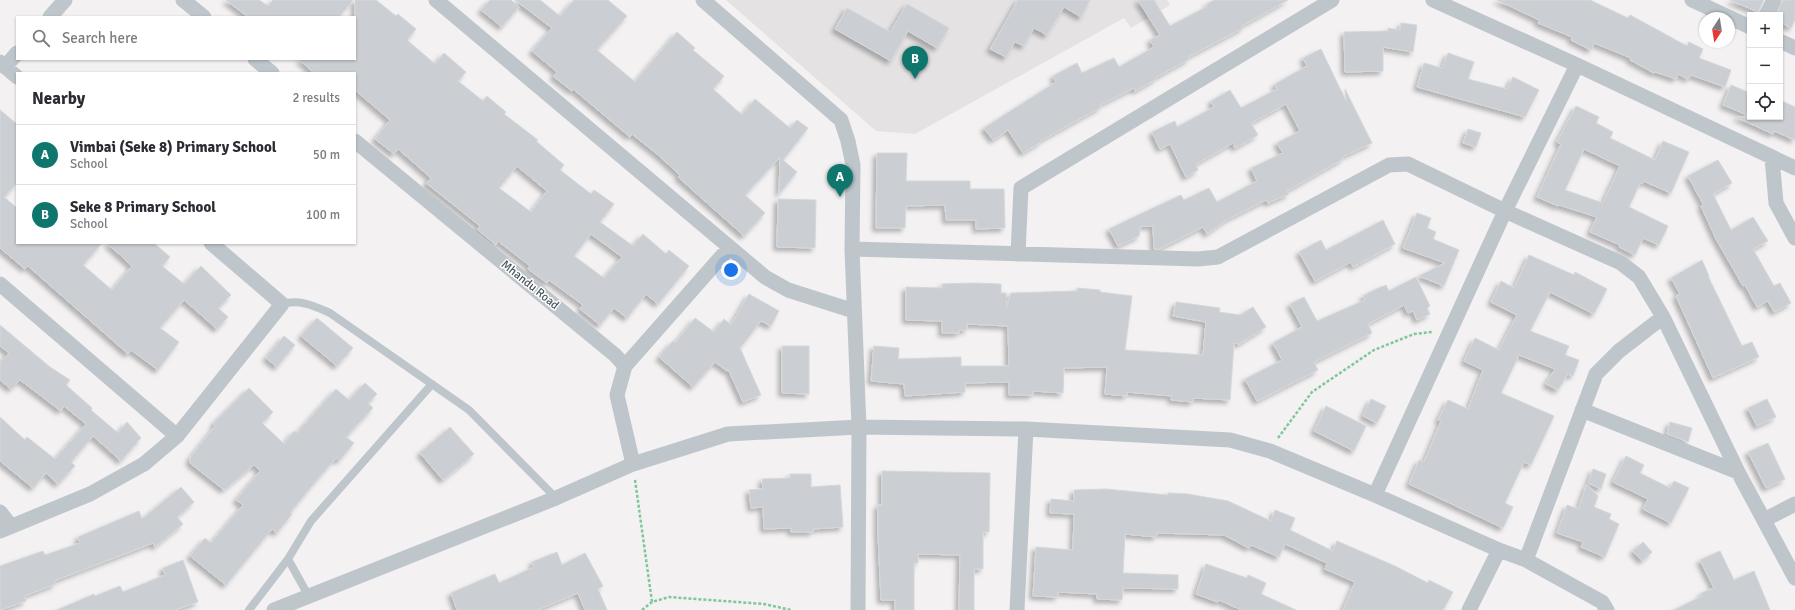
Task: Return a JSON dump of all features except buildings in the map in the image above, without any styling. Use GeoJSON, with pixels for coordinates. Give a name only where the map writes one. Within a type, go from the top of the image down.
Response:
{"type":"FeatureCollection","features":[{"type":"Feature","properties":{"kind":"street"},"geometry":{"type":"LineString","coordinates":[[51,16],[65,0]]}},
{"type":"Feature","properties":{"kind":"street"},"geometry":{"type":"LineString","coordinates":[[183,0],[203,16]]}},
{"type":"Feature","properties":{"kind":"street"},"geometry":{"type":"LineString","coordinates":[[436,0],[764,277],[788,290],[854,311]]}},
{"type":"Feature","properties":{"kind":"street"},"geometry":{"type":"LineString","coordinates":[[703,0],[841,120],[848,141],[852,165],[852,249],[859,427],[858,610]]}},
{"type":"Feature","properties":{"kind":"street"},"geometry":{"type":"LineString","coordinates":[[1018,254],[1021,188],[1332,0]]}},
{"type":"Feature","properties":{"kind":"street"},"geometry":{"type":"LineString","coordinates":[[1433,0],[1578,65],[1795,168]]}},
{"type":"Feature","properties":{"kind":"street"},"geometry":{"type":"LineString","coordinates":[[1692,0],[1747,26]]}},
{"type":"Feature","properties":{"kind":"street"},"geometry":{"type":"LineString","coordinates":[[1768,12],[1774,0]]}},
{"type":"Feature","properties":{"kind":"street"},"geometry":{"type":"LineString","coordinates":[[1783,42],[1795,48]]}},
{"type":"Feature","properties":{"kind":"street"},"geometry":{"type":"LineString","coordinates":[[16,54],[3,64],[16,76]]}},
{"type":"Feature","properties":{"kind":"street"},"geometry":{"type":"LineString","coordinates":[[256,60],[271,72]]}},
{"type":"Feature","properties":{"kind":"street"},"geometry":{"type":"LineString","coordinates":[[1375,495],[1505,212],[1578,65]]}},
{"type":"Feature","properties":{"kind":"street","name":"Mhandu Road"},"geometry":{"type":"LineString","coordinates":[[356,142],[615,355],[625,366]]}},
{"type":"Feature","properties":{"kind":"street"},"geometry":{"type":"LineString","coordinates":[[1772,158],[1776,203],[1795,238]]}},
{"type":"Feature","properties":{"kind":"street"},"geometry":{"type":"LineString","coordinates":[[852,249],[1198,259],[1218,257],[1389,165],[1408,164],[1505,212],[1621,263],[1639,277],[1663,317],[1738,472],[1795,578]]}},
{"type":"Feature","properties":{"kind":"street"},"geometry":{"type":"LineString","coordinates":[[0,512],[6,529],[90,494],[144,464],[177,436],[282,304],[212,244]]}},
{"type":"Feature","properties":{"kind":"street"},"geometry":{"type":"LineString","coordinates":[[633,464],[617,395],[625,366],[729,248]]}},
{"type":"Feature","properties":{"kind":"street"},"geometry":{"type":"LineString","coordinates":[[0,284],[177,436]]}},
{"type":"Feature","properties":{"kind":"street"},"geometry":{"type":"LineString","coordinates":[[1526,560],[1596,374],[1619,351],[1663,317]]}},
{"type":"Feature","properties":{"kind":"street"},"geometry":{"type":"LineString","coordinates":[[1582,410],[1738,472]]}},
{"type":"Feature","properties":{"kind":"street"},"geometry":{"type":"LineString","coordinates":[[274,610],[308,595],[556,498],[633,464],[728,434],[859,427],[1026,430],[1230,440],[1270,451],[1375,495],[1499,550],[1526,560],[1602,602],[1607,610]]}},
{"type":"Feature","properties":{"kind":"street"},"geometry":{"type":"LineString","coordinates":[[1018,610],[1026,430]]}},
{"type":"Feature","properties":{"kind":"street"},"geometry":{"type":"LineString","coordinates":[[1764,520],[1795,504]]}},
{"type":"Feature","properties":{"kind":"street"},"geometry":{"type":"LineString","coordinates":[[1469,610],[1499,550]]}},
{"type":"Feature","properties":{"kind":"lane"},"geometry":{"type":"LineString","coordinates":[[282,304],[293,301],[310,305],[330,313],[469,410],[556,498]]}},
{"type":"Feature","properties":{"kind":"lane"},"geometry":{"type":"LineString","coordinates":[[249,610],[288,559],[311,521],[432,384]]}},
{"type":"Feature","properties":{"kind":"lane"},"geometry":{"type":"LineString","coordinates":[[288,559],[308,595]]}},
{"type":"Feature","properties":{"kind":"path"},"geometry":{"type":"LineString","coordinates":[[1270,451],[1312,392],[1374,350],[1414,334],[1450,331]]}},
{"type":"Feature","properties":{"kind":"path"},"geometry":{"type":"LineString","coordinates":[[633,464],[652,602]]}},
{"type":"Feature","properties":{"kind":"path"},"geometry":{"type":"LineString","coordinates":[[642,610],[652,602],[669,597],[764,604],[791,610]]}},
{"type":"Feature","properties":{"kind":"shaded area"},"geometry":{"type":"Polygon","coordinates":[[[726,0],[1167,0],[1170,5],[1131,28],[1124,18],[915,134],[876,131],[726,0]]]}},
{"type":"Feature","properties":{"kind":"place","name":"Seke 8 Primary School"},"geometry":{"type":"Point","coordinates":[915,79]}},
{"type":"Feature","properties":{"kind":"place","name":"Vimbai (Seke 8) Primary School"},"geometry":{"type":"Point","coordinates":[840,197]}}]}
